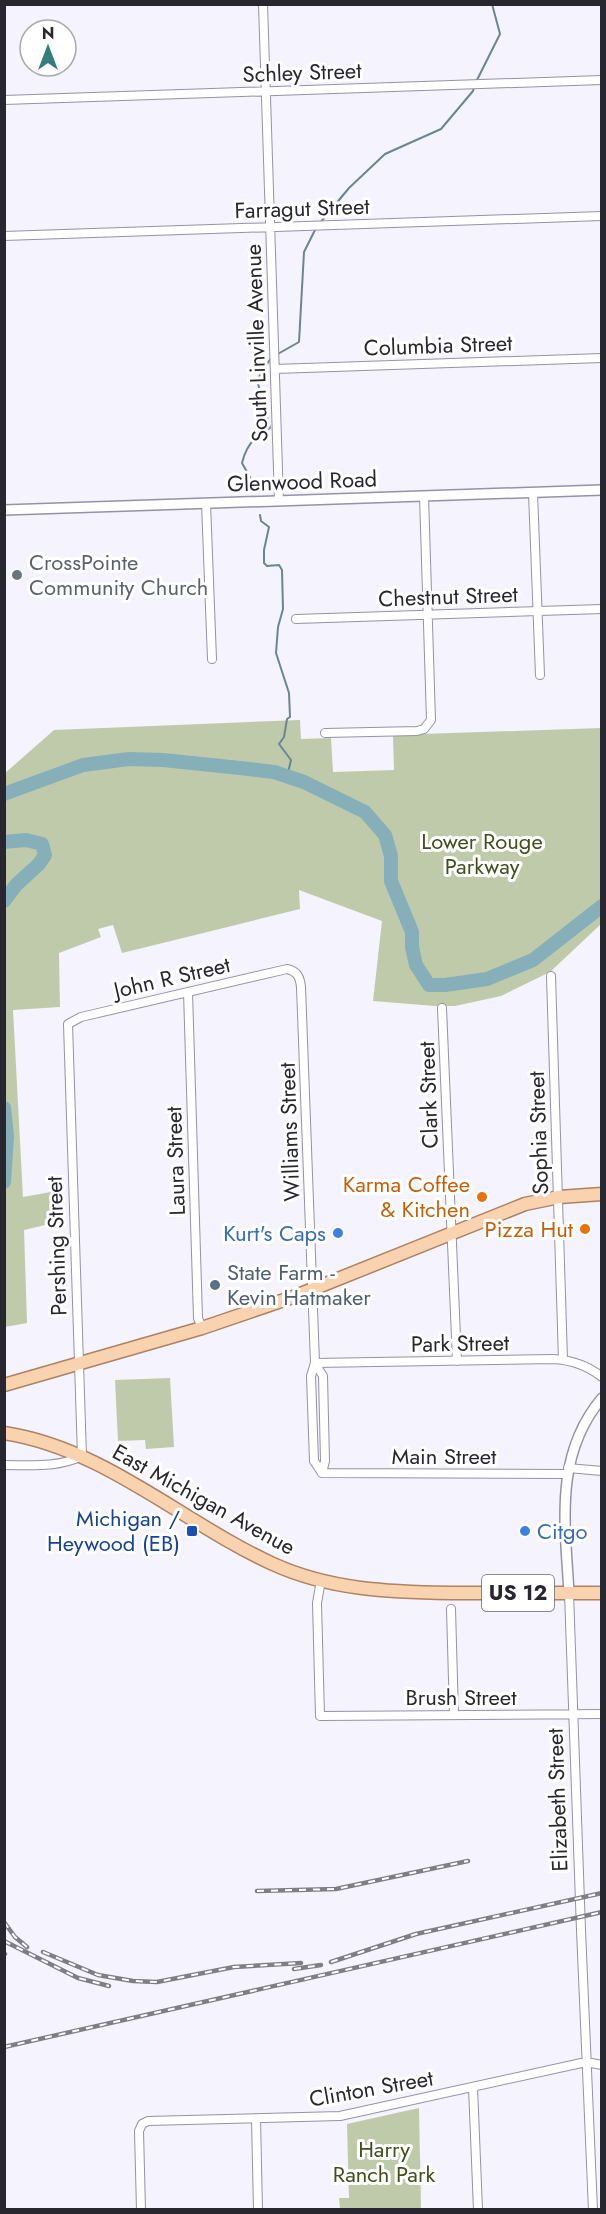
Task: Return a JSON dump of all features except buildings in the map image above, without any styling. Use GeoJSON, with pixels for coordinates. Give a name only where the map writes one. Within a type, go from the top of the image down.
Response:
{"type":"FeatureCollection","features":[{"type":"Feature","properties":{"kind":"main road"},"geometry":{"type":"LineString","coordinates":[[4,1385],[202,1328],[311,1290],[525,1204],[559,1197],[602,1194]]}},
{"type":"Feature","properties":{"kind":"main road","name":"East Michigan Avenue"},"geometry":{"type":"LineString","coordinates":[[4,1433],[57,1446],[82,1456],[256,1556],[288,1570],[321,1580],[344,1586],[386,1591],[602,1593]]}},
{"type":"Feature","properties":{"kind":"street","name":"South Linville Avenue"},"geometry":{"type":"LineString","coordinates":[[263,4],[279,501]]}},
{"type":"Feature","properties":{"kind":"street","name":"Schley Street"},"geometry":{"type":"LineString","coordinates":[[4,100],[602,80]]}},
{"type":"Feature","properties":{"kind":"street","name":"Farragut Street"},"geometry":{"type":"LineString","coordinates":[[4,236],[602,216]]}},
{"type":"Feature","properties":{"kind":"street","name":"Columbia Street"},"geometry":{"type":"LineString","coordinates":[[275,369],[602,358]]}},
{"type":"Feature","properties":{"kind":"street","name":"Glenwood Road"},"geometry":{"type":"LineString","coordinates":[[4,510],[602,490]]}},
{"type":"Feature","properties":{"kind":"street"},"geometry":{"type":"LineString","coordinates":[[533,493],[540,675]]}},
{"type":"Feature","properties":{"kind":"street"},"geometry":{"type":"LineString","coordinates":[[325,733],[417,731],[428,725],[432,714],[423,496]]}},
{"type":"Feature","properties":{"kind":"street"},"geometry":{"type":"LineString","coordinates":[[206,503],[212,659]]}},
{"type":"Feature","properties":{"kind":"street","name":"Chestnut Street"},"geometry":{"type":"LineString","coordinates":[[296,619],[602,609]]}},
{"type":"Feature","properties":{"kind":"street","name":"John R Street"},"geometry":{"type":"LineString","coordinates":[[67,1034],[68,1024],[76,1019],[278,970],[286,969],[295,972]]}},
{"type":"Feature","properties":{"kind":"street","name":"Williams Street"},"geometry":{"type":"LineString","coordinates":[[295,972],[299,977],[301,987],[315,1364],[323,1376],[325,1461],[322,1473]]}},
{"type":"Feature","properties":{"kind":"street","name":"Sophia Street"},"geometry":{"type":"LineString","coordinates":[[551,976],[563,1360]]}},
{"type":"Feature","properties":{"kind":"street","name":"Laura Street"},"geometry":{"type":"LineString","coordinates":[[188,992],[198,1318],[202,1328]]}},
{"type":"Feature","properties":{"kind":"street","name":"Clark Street"},"geometry":{"type":"LineString","coordinates":[[442,1008],[457,1361]]}},
{"type":"Feature","properties":{"kind":"street","name":"Pershing Street"},"geometry":{"type":"LineString","coordinates":[[67,1034],[82,1456]]}},
{"type":"Feature","properties":{"kind":"street","name":"Park Street"},"geometry":{"type":"LineString","coordinates":[[315,1364],[563,1360],[592,1370],[602,1377]]}},
{"type":"Feature","properties":{"kind":"street","name":"Elizabeth Street"},"geometry":{"type":"LineString","coordinates":[[593,2210],[565,1491],[567,1471],[582,1427],[602,1398]]}},
{"type":"Feature","properties":{"kind":"street"},"geometry":{"type":"LineString","coordinates":[[4,1465],[53,1465],[82,1456]]}},
{"type":"Feature","properties":{"kind":"street","name":"Main Street"},"geometry":{"type":"LineString","coordinates":[[322,1473],[602,1471]]}},
{"type":"Feature","properties":{"kind":"street","name":"Brush Street"},"geometry":{"type":"LineString","coordinates":[[321,1580],[317,1603],[320,1716],[602,1714]]}},
{"type":"Feature","properties":{"kind":"street"},"geometry":{"type":"LineString","coordinates":[[451,1609],[454,1715]]}},
{"type":"Feature","properties":{"kind":"street","name":"Clinton Street"},"geometry":{"type":"LineString","coordinates":[[141,2210],[139,2131],[142,2124],[148,2121],[340,2116],[586,2062],[602,2065]]}},
{"type":"Feature","properties":{"kind":"street"},"geometry":{"type":"LineString","coordinates":[[473,2087],[478,2210]]}},
{"type":"Feature","properties":{"kind":"street"},"geometry":{"type":"LineString","coordinates":[[256,2119],[258,2210]]}},
{"type":"Feature","properties":{"kind":"green space","name":"Lower Rouge Parkway"},"geometry":{"type":"Polygon","coordinates":[[[300,720],[301,739],[331,738],[333,772],[394,770],[393,735],[601,728],[601,924],[550,972],[501,996],[455,1006],[373,1001],[382,921],[299,890],[300,909],[122,953],[113,925],[98,929],[101,937],[59,953],[60,1007],[13,1010],[23,1197],[62,1190],[62,1221],[24,1230],[27,1323],[5,1327],[4,774],[54,730],[300,720]]]}},
{"type":"Feature","properties":{"kind":"green space"},"geometry":{"type":"Polygon","coordinates":[[[170,1378],[174,1447],[146,1449],[145,1440],[118,1441],[115,1380],[170,1378]]]}},
{"type":"Feature","properties":{"kind":"green space","name":"Harry Ranch Park"},"geometry":{"type":"Polygon","coordinates":[[[419,2108],[421,2209],[340,2209],[339,2198],[349,2198],[347,2124],[419,2108]]]}},
{"type":"Feature","properties":{"kind":"waterway"},"geometry":{"type":"LineString","coordinates":[[476,82],[500,34],[492,4]]}},
{"type":"Feature","properties":{"kind":"waterway"},"geometry":{"type":"LineString","coordinates":[[320,223],[349,188],[385,154],[441,129],[474,87]]}},
{"type":"Feature","properties":{"kind":"waterway"},"geometry":{"type":"LineString","coordinates":[[276,355],[299,342],[304,252],[316,228]]}},
{"type":"Feature","properties":{"kind":"waterway"},"geometry":{"type":"LineString","coordinates":[[256,488],[242,463],[252,442],[270,428],[257,380],[271,358]]}},
{"type":"Feature","properties":{"kind":"waterway"},"geometry":{"type":"LineString","coordinates":[[260,515],[261,521],[269,527],[264,563],[267,566],[279,565],[282,570],[283,609],[278,627],[276,653],[289,693],[290,717],[287,719],[284,737],[279,744],[291,760],[287,777]]}},
{"type":"Feature","properties":{"kind":"waterway"},"geometry":{"type":"LineString","coordinates":[[4,794],[83,765],[129,759],[163,760],[274,772],[304,782],[365,812],[385,835],[391,856],[391,881],[412,932],[412,947],[416,965],[429,985],[487,979],[533,960],[602,906]]}},
{"type":"Feature","properties":{"kind":"waterway"},"geometry":{"type":"LineString","coordinates":[[4,842],[26,840],[42,844],[45,855],[4,901]]}},
{"type":"Feature","properties":{"kind":"waterway"},"geometry":{"type":"LineString","coordinates":[[4,1108],[7,1136],[4,1182]]}},
{"type":"Feature","properties":{"kind":"railway"},"geometry":{"type":"LineString","coordinates":[[257,1891],[336,1889],[468,1861]]}},
{"type":"Feature","properties":{"kind":"railway"},"geometry":{"type":"LineString","coordinates":[[331,1962],[416,1934],[602,1893]]}},
{"type":"Feature","properties":{"kind":"railway"},"geometry":{"type":"LineString","coordinates":[[4,2047],[602,1912]]}},
{"type":"Feature","properties":{"kind":"railway"},"geometry":{"type":"LineString","coordinates":[[4,1922],[15,1937],[27,1947]]}},
{"type":"Feature","properties":{"kind":"railway"},"geometry":{"type":"LineString","coordinates":[[4,1941],[78,1978],[109,1986]]}},
{"type":"Feature","properties":{"kind":"railway"},"geometry":{"type":"LineString","coordinates":[[43,1952],[98,1975],[133,1981],[157,1982],[234,1967],[301,1963]]}},
{"type":"Feature","properties":{"kind":"railway"},"geometry":{"type":"LineString","coordinates":[[294,1969],[321,1965]]}},
{"type":"Feature","properties":{"kind":"place","name":"CrossPointe Community Church"},"geometry":{"type":"Point","coordinates":[17,575]}},
{"type":"Feature","properties":{"kind":"place","name":"Karma Coffee & Kitchen"},"geometry":{"type":"Point","coordinates":[482,1197]}},
{"type":"Feature","properties":{"kind":"place","name":"Pizza Hut"},"geometry":{"type":"Point","coordinates":[585,1229]}},
{"type":"Feature","properties":{"kind":"place","name":"Kurt's Caps"},"geometry":{"type":"Point","coordinates":[338,1233]}},
{"type":"Feature","properties":{"kind":"place","name":"State Farm - Kevin Hatmaker"},"geometry":{"type":"Point","coordinates":[215,1285]}},
{"type":"Feature","properties":{"kind":"place","name":"Michigan / Heywood (EB)"},"geometry":{"type":"Point","coordinates":[192,1531]}},
{"type":"Feature","properties":{"kind":"place","name":"Citgo"},"geometry":{"type":"Point","coordinates":[525,1531]}}]}
